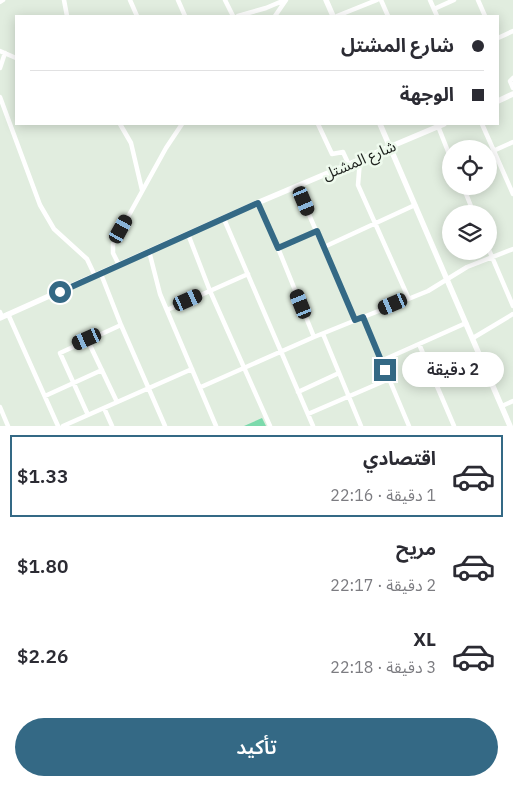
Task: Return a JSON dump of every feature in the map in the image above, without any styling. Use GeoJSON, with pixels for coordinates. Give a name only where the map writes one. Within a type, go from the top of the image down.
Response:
{"type":"FeatureCollection","features":[{"type":"Feature","properties":{"kind":"street"},"geometry":{"type":"LineString","coordinates":[[64,0],[67,15]]}},
{"type":"Feature","properties":{"kind":"street"},"geometry":{"type":"LineString","coordinates":[[130,0],[137,15]]}},
{"type":"Feature","properties":{"kind":"street"},"geometry":{"type":"LineString","coordinates":[[178,0],[185,15]]}},
{"type":"Feature","properties":{"kind":"street"},"geometry":{"type":"LineString","coordinates":[[225,0],[232,15]]}},
{"type":"Feature","properties":{"kind":"street"},"geometry":{"type":"LineString","coordinates":[[242,15],[285,0]]}},
{"type":"Feature","properties":{"kind":"street"},"geometry":{"type":"LineString","coordinates":[[276,15],[285,0]]}},
{"type":"Feature","properties":{"kind":"street"},"geometry":{"type":"LineString","coordinates":[[326,0],[334,15]]}},
{"type":"Feature","properties":{"kind":"street"},"geometry":{"type":"LineString","coordinates":[[338,15],[377,0]]}},
{"type":"Feature","properties":{"kind":"street"},"geometry":{"type":"LineString","coordinates":[[381,0],[388,15]]}},
{"type":"Feature","properties":{"kind":"street"},"geometry":{"type":"LineString","coordinates":[[430,0],[437,15]]}},
{"type":"Feature","properties":{"kind":"street"},"geometry":{"type":"LineString","coordinates":[[434,9],[454,0]]}},
{"type":"Feature","properties":{"kind":"street"},"geometry":{"type":"LineString","coordinates":[[478,0],[485,15]]}},
{"type":"Feature","properties":{"kind":"street"},"geometry":{"type":"LineString","coordinates":[[499,38],[513,31]]}},
{"type":"Feature","properties":{"kind":"street"},"geometry":{"type":"LineString","coordinates":[[0,68],[2,52],[15,58]]}},
{"type":"Feature","properties":{"kind":"street"},"geometry":{"type":"LineString","coordinates":[[513,78],[510,80],[513,88]]}},
{"type":"Feature","properties":{"kind":"street"},"geometry":{"type":"LineString","coordinates":[[499,101],[513,94]]}},
{"type":"Feature","properties":{"kind":"street"},"geometry":{"type":"LineString","coordinates":[[0,97],[40,205],[54,229],[87,259],[98,275],[165,426]]}},
{"type":"Feature","properties":{"kind":"street"},"geometry":{"type":"LineString","coordinates":[[121,125],[130,143],[142,190]]}},
{"type":"Feature","properties":{"kind":"street"},"geometry":{"type":"LineString","coordinates":[[119,265],[113,253],[113,244],[166,148],[181,125]]}},
{"type":"Feature","properties":{"kind":"street"},"geometry":{"type":"LineString","coordinates":[[318,125],[332,154],[343,152],[349,165]]}},
{"type":"Feature","properties":{"kind":"street"},"geometry":{"type":"LineString","coordinates":[[382,125],[510,426]]}},
{"type":"Feature","properties":{"kind":"street"},"geometry":{"type":"LineString","coordinates":[[441,125],[445,140]]}},
{"type":"Feature","properties":{"kind":"street","name":"شارع المشتل"},"geometry":{"type":"LineString","coordinates":[[3,315],[441,125]]}},
{"type":"Feature","properties":{"kind":"street"},"geometry":{"type":"LineString","coordinates":[[482,125],[489,140]]}},
{"type":"Feature","properties":{"kind":"street"},"geometry":{"type":"LineString","coordinates":[[497,149],[513,142]]}},
{"type":"Feature","properties":{"kind":"street"},"geometry":{"type":"LineString","coordinates":[[360,160],[358,184],[408,298]]}},
{"type":"Feature","properties":{"kind":"street"},"geometry":{"type":"LineString","coordinates":[[497,160],[513,194]]}},
{"type":"Feature","properties":{"kind":"street"},"geometry":{"type":"LineString","coordinates":[[297,186],[355,320]]}},
{"type":"Feature","properties":{"kind":"street"},"geometry":{"type":"LineString","coordinates":[[258,203],[314,337]]}},
{"type":"Feature","properties":{"kind":"street"},"geometry":{"type":"LineString","coordinates":[[324,247],[415,205]]}},
{"type":"Feature","properties":{"kind":"street"},"geometry":{"type":"LineString","coordinates":[[224,219],[313,426]]}},
{"type":"Feature","properties":{"kind":"street"},"geometry":{"type":"LineString","coordinates":[[278,248],[317,231]]}},
{"type":"Feature","properties":{"kind":"street"},"geometry":{"type":"LineString","coordinates":[[188,234],[210,291],[270,426]]}},
{"type":"Feature","properties":{"kind":"street"},"geometry":{"type":"LineString","coordinates":[[497,254],[513,249]]}},
{"type":"Feature","properties":{"kind":"street"},"geometry":{"type":"LineString","coordinates":[[149,251],[160,294],[216,426]]}},
{"type":"Feature","properties":{"kind":"street"},"geometry":{"type":"LineString","coordinates":[[201,388],[314,337],[428,291],[482,260]]}},
{"type":"Feature","properties":{"kind":"street"},"geometry":{"type":"LineString","coordinates":[[493,260],[513,306]]}},
{"type":"Feature","properties":{"kind":"street"},"geometry":{"type":"LineString","coordinates":[[167,310],[248,274]]}},
{"type":"Feature","properties":{"kind":"street"},"geometry":{"type":"LineString","coordinates":[[473,338],[513,314]]}},
{"type":"Feature","properties":{"kind":"street"},"geometry":{"type":"LineString","coordinates":[[3,315],[45,396],[58,426]]}},
{"type":"Feature","properties":{"kind":"street"},"geometry":{"type":"LineString","coordinates":[[363,317],[409,426]]}},
{"type":"Feature","properties":{"kind":"street"},"geometry":{"type":"LineString","coordinates":[[381,361],[466,323]]}},
{"type":"Feature","properties":{"kind":"street"},"geometry":{"type":"LineString","coordinates":[[88,415],[60,352],[121,325]]}},
{"type":"Feature","properties":{"kind":"street"},"geometry":{"type":"LineString","coordinates":[[323,334],[361,426]]}},
{"type":"Feature","properties":{"kind":"street"},"geometry":{"type":"LineString","coordinates":[[87,339],[117,402]]}},
{"type":"Feature","properties":{"kind":"street"},"geometry":{"type":"LineString","coordinates":[[420,344],[454,426]]}},
{"type":"Feature","properties":{"kind":"street"},"geometry":{"type":"LineString","coordinates":[[63,426],[192,369]]}},
{"type":"Feature","properties":{"kind":"street"},"geometry":{"type":"LineString","coordinates":[[45,396],[102,370]]}},
{"type":"Feature","properties":{"kind":"street"},"geometry":{"type":"LineString","coordinates":[[298,392],[339,373]]}},
{"type":"Feature","properties":{"kind":"street"},"geometry":{"type":"LineString","coordinates":[[308,414],[389,379]]}},
{"type":"Feature","properties":{"kind":"street"},"geometry":{"type":"LineString","coordinates":[[502,406],[513,401]]}},
{"type":"Feature","properties":{"kind":"street"},"geometry":{"type":"LineString","coordinates":[[0,407],[8,426]]}},
{"type":"Feature","properties":{"kind":"street"},"geometry":{"type":"LineString","coordinates":[[104,408],[112,426]]}},
{"type":"Feature","properties":{"kind":"building"},"geometry":{"type":"Polygon","coordinates":[[[262,418],[266,426],[244,426],[262,418]]]}},
{"type":"Feature","properties":{"kind":"route"},"geometry":{"type":"LineString","coordinates":[[60,292],[258,203],[278,248],[317,231],[355,320],[363,317],[385,370]]}}]}
